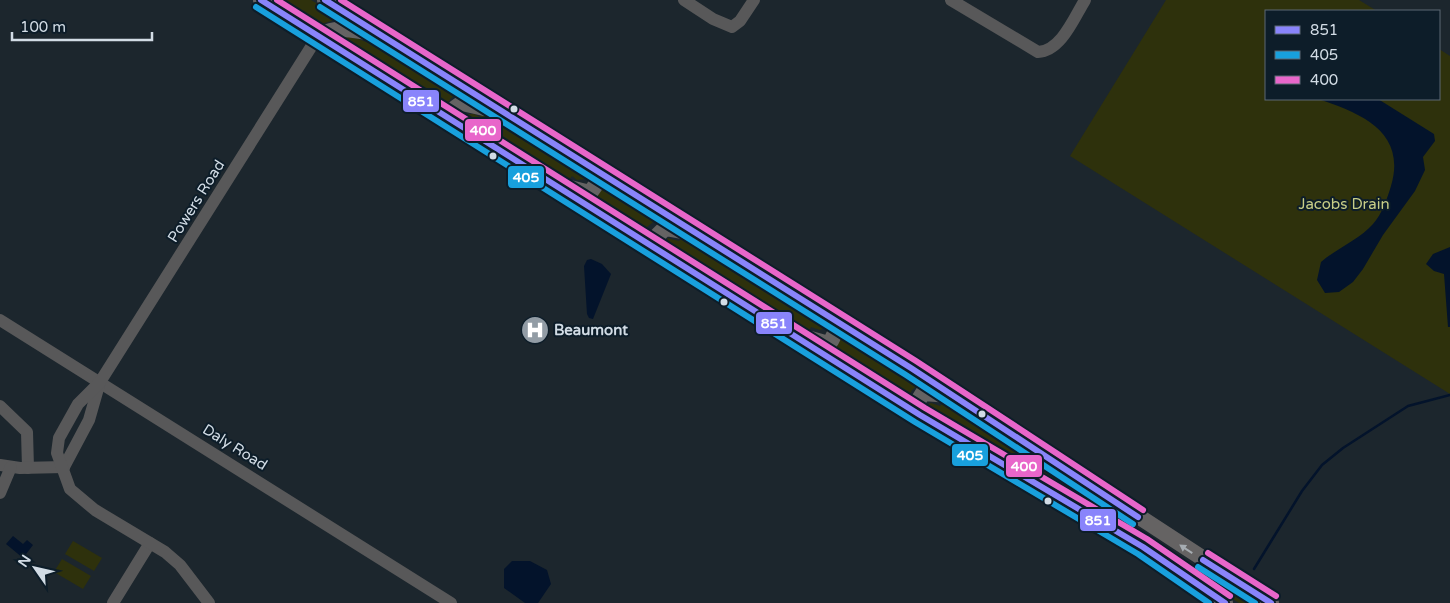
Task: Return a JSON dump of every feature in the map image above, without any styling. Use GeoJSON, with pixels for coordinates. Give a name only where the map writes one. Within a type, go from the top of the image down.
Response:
{"type":"FeatureCollection","features":[{"type":"Feature","properties":{"kind":"main road"},"geometry":{"type":"LineString","coordinates":[[261,0],[920,415],[1143,547],[1225,603]]}},
{"type":"Feature","properties":{"kind":"main road"},"geometry":{"type":"LineString","coordinates":[[325,0],[597,172],[837,319],[1041,451],[1149,525],[1271,603]]}},
{"type":"Feature","properties":{"kind":"main road"},"geometry":{"type":"LineString","coordinates":[[318,36],[329,30],[341,28],[380,36]]}},
{"type":"Feature","properties":{"kind":"main road"},"geometry":{"type":"LineString","coordinates":[[454,121],[455,108],[467,102],[508,116]]}},
{"type":"Feature","properties":{"kind":"main road"},"geometry":{"type":"LineString","coordinates":[[548,181],[579,192],[590,193],[597,183],[597,172]]}},
{"type":"Feature","properties":{"kind":"main road"},"geometry":{"type":"LineString","coordinates":[[654,248],[657,236],[666,228],[697,234]]}},
{"type":"Feature","properties":{"kind":"main road"},"geometry":{"type":"LineString","coordinates":[[779,326],[826,344],[835,336],[837,319]]}},
{"type":"Feature","properties":{"kind":"main road"},"geometry":{"type":"LineString","coordinates":[[920,415],[918,401],[923,393],[954,396]]}},
{"type":"Feature","properties":{"kind":"main road"},"geometry":{"type":"LineString","coordinates":[[1088,515],[1134,531],[1143,530],[1149,525]]}},
{"type":"Feature","properties":{"kind":"street"},"geometry":{"type":"LineString","coordinates":[[684,0],[713,19],[732,27],[740,21],[754,0]]}},
{"type":"Feature","properties":{"kind":"street"},"geometry":{"type":"LineString","coordinates":[[951,0],[1038,52],[1045,52],[1055,46],[1085,0]]}},
{"type":"Feature","properties":{"kind":"street","name":"Powers Road"},"geometry":{"type":"LineString","coordinates":[[100,382],[318,36]]}},
{"type":"Feature","properties":{"kind":"street","name":"Daly Road"},"geometry":{"type":"LineString","coordinates":[[0,320],[451,603]]}},
{"type":"Feature","properties":{"kind":"street"},"geometry":{"type":"LineString","coordinates":[[100,382],[78,404],[62,431],[57,454],[64,466],[70,490],[95,510],[150,543],[180,565],[202,600]]}},
{"type":"Feature","properties":{"kind":"street"},"geometry":{"type":"LineString","coordinates":[[64,466],[88,420],[100,382]]}},
{"type":"Feature","properties":{"kind":"street"},"geometry":{"type":"LineString","coordinates":[[0,406],[27,432],[28,468]]}},
{"type":"Feature","properties":{"kind":"street"},"geometry":{"type":"LineString","coordinates":[[62,431],[78,439]]}},
{"type":"Feature","properties":{"kind":"street"},"geometry":{"type":"LineString","coordinates":[[0,493],[5,466],[28,468],[64,466]]}},
{"type":"Feature","properties":{"kind":"street"},"geometry":{"type":"LineString","coordinates":[[113,603],[150,543]]}},
{"type":"Feature","properties":{"kind":"green space"},"geometry":{"type":"Polygon","coordinates":[[[285,0],[311,0],[341,18],[315,26],[280,4],[285,0]]]}},
{"type":"Feature","properties":{"kind":"green space","name":"Jacobs Drain"},"geometry":{"type":"Polygon","coordinates":[[[1166,0],[1359,0],[1375,10],[1265,10],[1265,100],[1440,100],[1440,50],[1450,56],[1450,394],[1070,156],[1166,0]]]}},
{"type":"Feature","properties":{"kind":"green space"},"geometry":{"type":"Polygon","coordinates":[[[345,37],[362,40],[385,52],[407,67],[459,93],[451,98],[445,107],[343,44],[345,37]]]}},
{"type":"Feature","properties":{"kind":"green space"},"geometry":{"type":"Polygon","coordinates":[[[466,114],[474,114],[480,117],[482,114],[534,146],[563,158],[586,173],[585,179],[577,180],[572,176],[569,180],[517,146],[488,135],[470,123],[472,120],[466,114]]]}},
{"type":"Feature","properties":{"kind":"green space"},"geometry":{"type":"Polygon","coordinates":[[[605,185],[658,218],[644,232],[592,200],[605,185]]]}},
{"type":"Feature","properties":{"kind":"green space"},"geometry":{"type":"Polygon","coordinates":[[[667,238],[679,241],[681,239],[757,287],[787,299],[822,321],[820,325],[824,328],[820,330],[811,327],[809,331],[731,281],[700,268],[669,248],[671,245],[667,238]]]}},
{"type":"Feature","properties":{"kind":"green space"},"geometry":{"type":"Polygon","coordinates":[[[843,335],[920,383],[912,390],[908,398],[830,350],[843,335]]]}},
{"type":"Feature","properties":{"kind":"green space"},"geometry":{"type":"Polygon","coordinates":[[[943,403],[1019,453],[1050,468],[1131,525],[1071,491],[1041,479],[931,413],[933,409],[928,404],[940,406],[943,403]]]}},
{"type":"Feature","properties":{"kind":"green space"},"geometry":{"type":"Polygon","coordinates":[[[1150,539],[1249,603],[1239,603],[1148,542],[1150,539]]]}},
{"type":"Feature","properties":{"kind":"green space"},"geometry":{"type":"Polygon","coordinates":[[[73,541],[102,558],[94,571],[65,554],[73,541]]]}},
{"type":"Feature","properties":{"kind":"green space"},"geometry":{"type":"Polygon","coordinates":[[[62,559],[91,576],[83,589],[54,572],[62,559]]]}},
{"type":"Feature","properties":{"kind":"water"},"geometry":{"type":"Polygon","coordinates":[[[1321,100],[1380,100],[1434,134],[1435,141],[1423,157],[1425,170],[1415,191],[1383,235],[1363,269],[1353,282],[1339,292],[1325,293],[1317,280],[1321,262],[1361,235],[1376,220],[1388,196],[1394,167],[1392,152],[1386,138],[1377,128],[1364,118],[1321,100]]]}},
{"type":"Feature","properties":{"kind":"water"},"geometry":{"type":"Polygon","coordinates":[[[1450,247],[1450,327],[1448,327],[1444,274],[1434,271],[1426,264],[1433,254],[1450,247]]]}},
{"type":"Feature","properties":{"kind":"water"},"geometry":{"type":"Polygon","coordinates":[[[591,259],[602,264],[611,274],[593,319],[589,318],[587,314],[584,266],[587,260],[591,259]]]}},
{"type":"Feature","properties":{"kind":"water"},"geometry":{"type":"Polygon","coordinates":[[[13,536],[23,544],[27,540],[33,545],[23,558],[6,544],[13,536]]]}},
{"type":"Feature","properties":{"kind":"water"},"geometry":{"type":"Polygon","coordinates":[[[512,561],[530,561],[547,570],[551,584],[538,603],[525,603],[504,588],[504,569],[512,561]]]}},
{"type":"Feature","properties":{"kind":"waterway"},"geometry":{"type":"LineString","coordinates":[[1254,569],[1302,491],[1322,465],[1343,448],[1408,406],[1450,395]]}},
{"type":"Feature","properties":{"kind":"transit line","name":"851"},"geometry":{"type":"LineString","coordinates":[[261,0],[920,415],[1143,547],[1225,603]]}},
{"type":"Feature","properties":{"kind":"transit line","name":"400"},"geometry":{"type":"LineString","coordinates":[[277,0],[925,408],[1147,539],[1230,596]]}},
{"type":"Feature","properties":{"kind":"transit line","name":"851"},"geometry":{"type":"LineString","coordinates":[[325,0],[911,368],[1138,517]]}},
{"type":"Feature","properties":{"kind":"transit line","name":"400"},"geometry":{"type":"LineString","coordinates":[[341,0],[916,361],[1143,510]]}},
{"type":"Feature","properties":{"kind":"transit line","name":"405"},"geometry":{"type":"LineString","coordinates":[[256,7],[915,422],[1138,554],[1209,603]]}},
{"type":"Feature","properties":{"kind":"transit line","name":"405"},"geometry":{"type":"LineString","coordinates":[[320,7],[906,375],[1133,524]]}},
{"type":"Feature","properties":{"kind":"transit line","name":"400"},"geometry":{"type":"LineString","coordinates":[[1208,553],[1276,596]]}},
{"type":"Feature","properties":{"kind":"transit line","name":"851"},"geometry":{"type":"LineString","coordinates":[[1203,560],[1271,603]]}},
{"type":"Feature","properties":{"kind":"transit line","name":"405"},"geometry":{"type":"LineString","coordinates":[[1198,567],[1255,603]]}},
{"type":"Feature","properties":{"kind":"place","name":"Beaumont"},"geometry":{"type":"Point","coordinates":[535,330]}}]}
